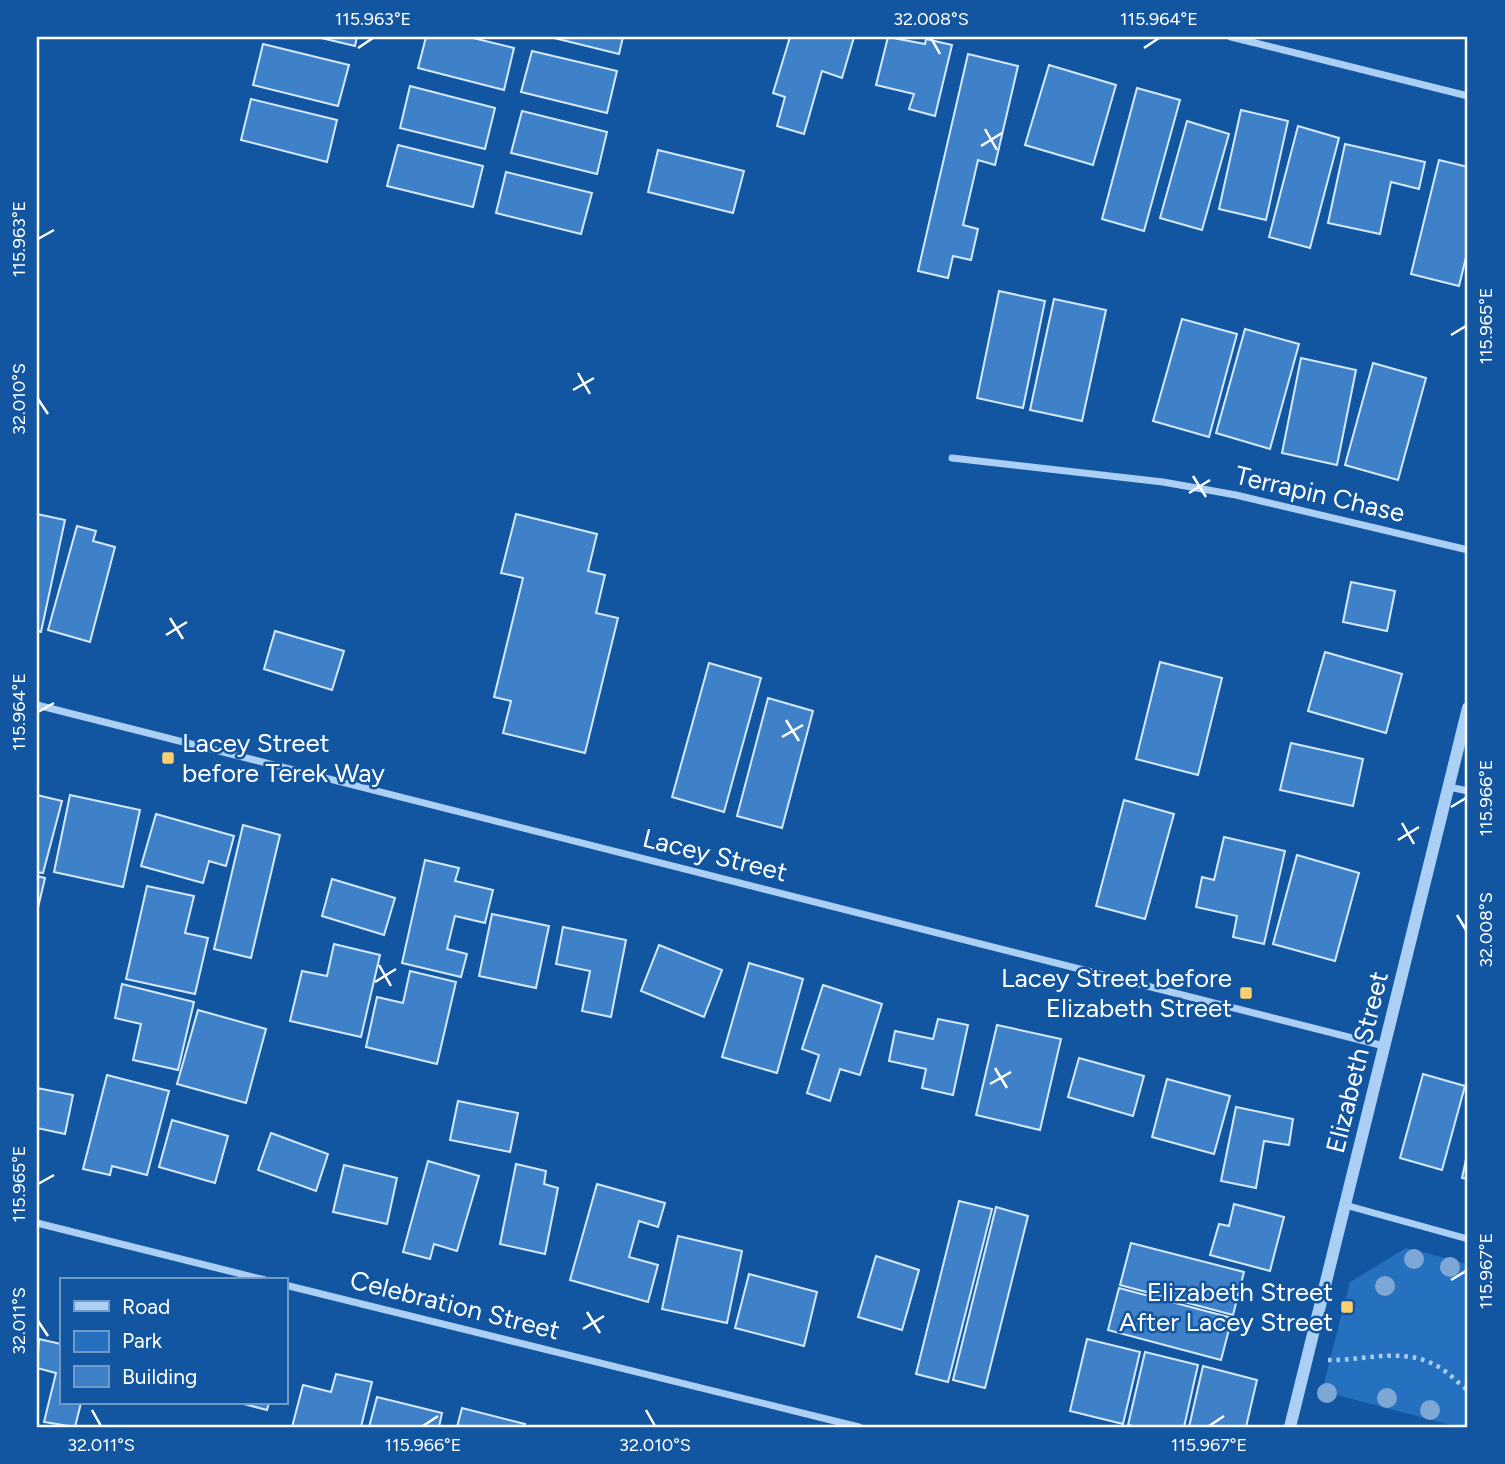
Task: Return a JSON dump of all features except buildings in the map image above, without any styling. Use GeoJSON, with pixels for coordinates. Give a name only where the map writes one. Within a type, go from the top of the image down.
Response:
{"type":"FeatureCollection","features":[{"type":"Feature","properties":{"kind":"street"},"geometry":{"type":"LineString","coordinates":[[1231,37],[1468,96]]}},
{"type":"Feature","properties":{"kind":"street","name":"Terrapin Chase"},"geometry":{"type":"LineString","coordinates":[[952,458],[1163,482],[1236,495],[1468,550]]}},
{"type":"Feature","properties":{"kind":"street","name":"Lacey Street"},"geometry":{"type":"LineString","coordinates":[[37,705],[1384,1046]]}},
{"type":"Feature","properties":{"kind":"street","name":"Elizabeth Street"},"geometry":{"type":"LineString","coordinates":[[1290,1427],[1468,708]]}},
{"type":"Feature","properties":{"kind":"street"},"geometry":{"type":"LineString","coordinates":[[1449,787],[1468,791]]}},
{"type":"Feature","properties":{"kind":"street"},"geometry":{"type":"LineString","coordinates":[[1345,1205],[1468,1239]]}},
{"type":"Feature","properties":{"kind":"street"},"geometry":{"type":"LineString","coordinates":[[37,1223],[257,1278]]}},
{"type":"Feature","properties":{"kind":"street","name":"Celebration Street"},"geometry":{"type":"LineString","coordinates":[[287,1285],[859,1427]]}},
{"type":"Feature","properties":{"kind":"path"},"geometry":{"type":"LineString","coordinates":[[1327,1360],[1351,1360],[1385,1354],[1405,1355],[1442,1369],[1468,1390]]}},
{"type":"Feature","properties":{"kind":"green space"},"geometry":{"type":"Polygon","coordinates":[[[1406,1248],[1468,1264],[1468,1427],[1458,1427],[1322,1391],[1350,1282],[1406,1248]]]}},
{"type":"Feature","properties":{"kind":"place","name":"Lacey Street before Terek Way"},"geometry":{"type":"Point","coordinates":[168,758]}},
{"type":"Feature","properties":{"kind":"place","name":"Lacey Street before Elizabeth Street"},"geometry":{"type":"Point","coordinates":[1246,993]}},
{"type":"Feature","properties":{"kind":"place","name":"Elizabeth Street After Lacey Street"},"geometry":{"type":"Point","coordinates":[1347,1307]}}]}
